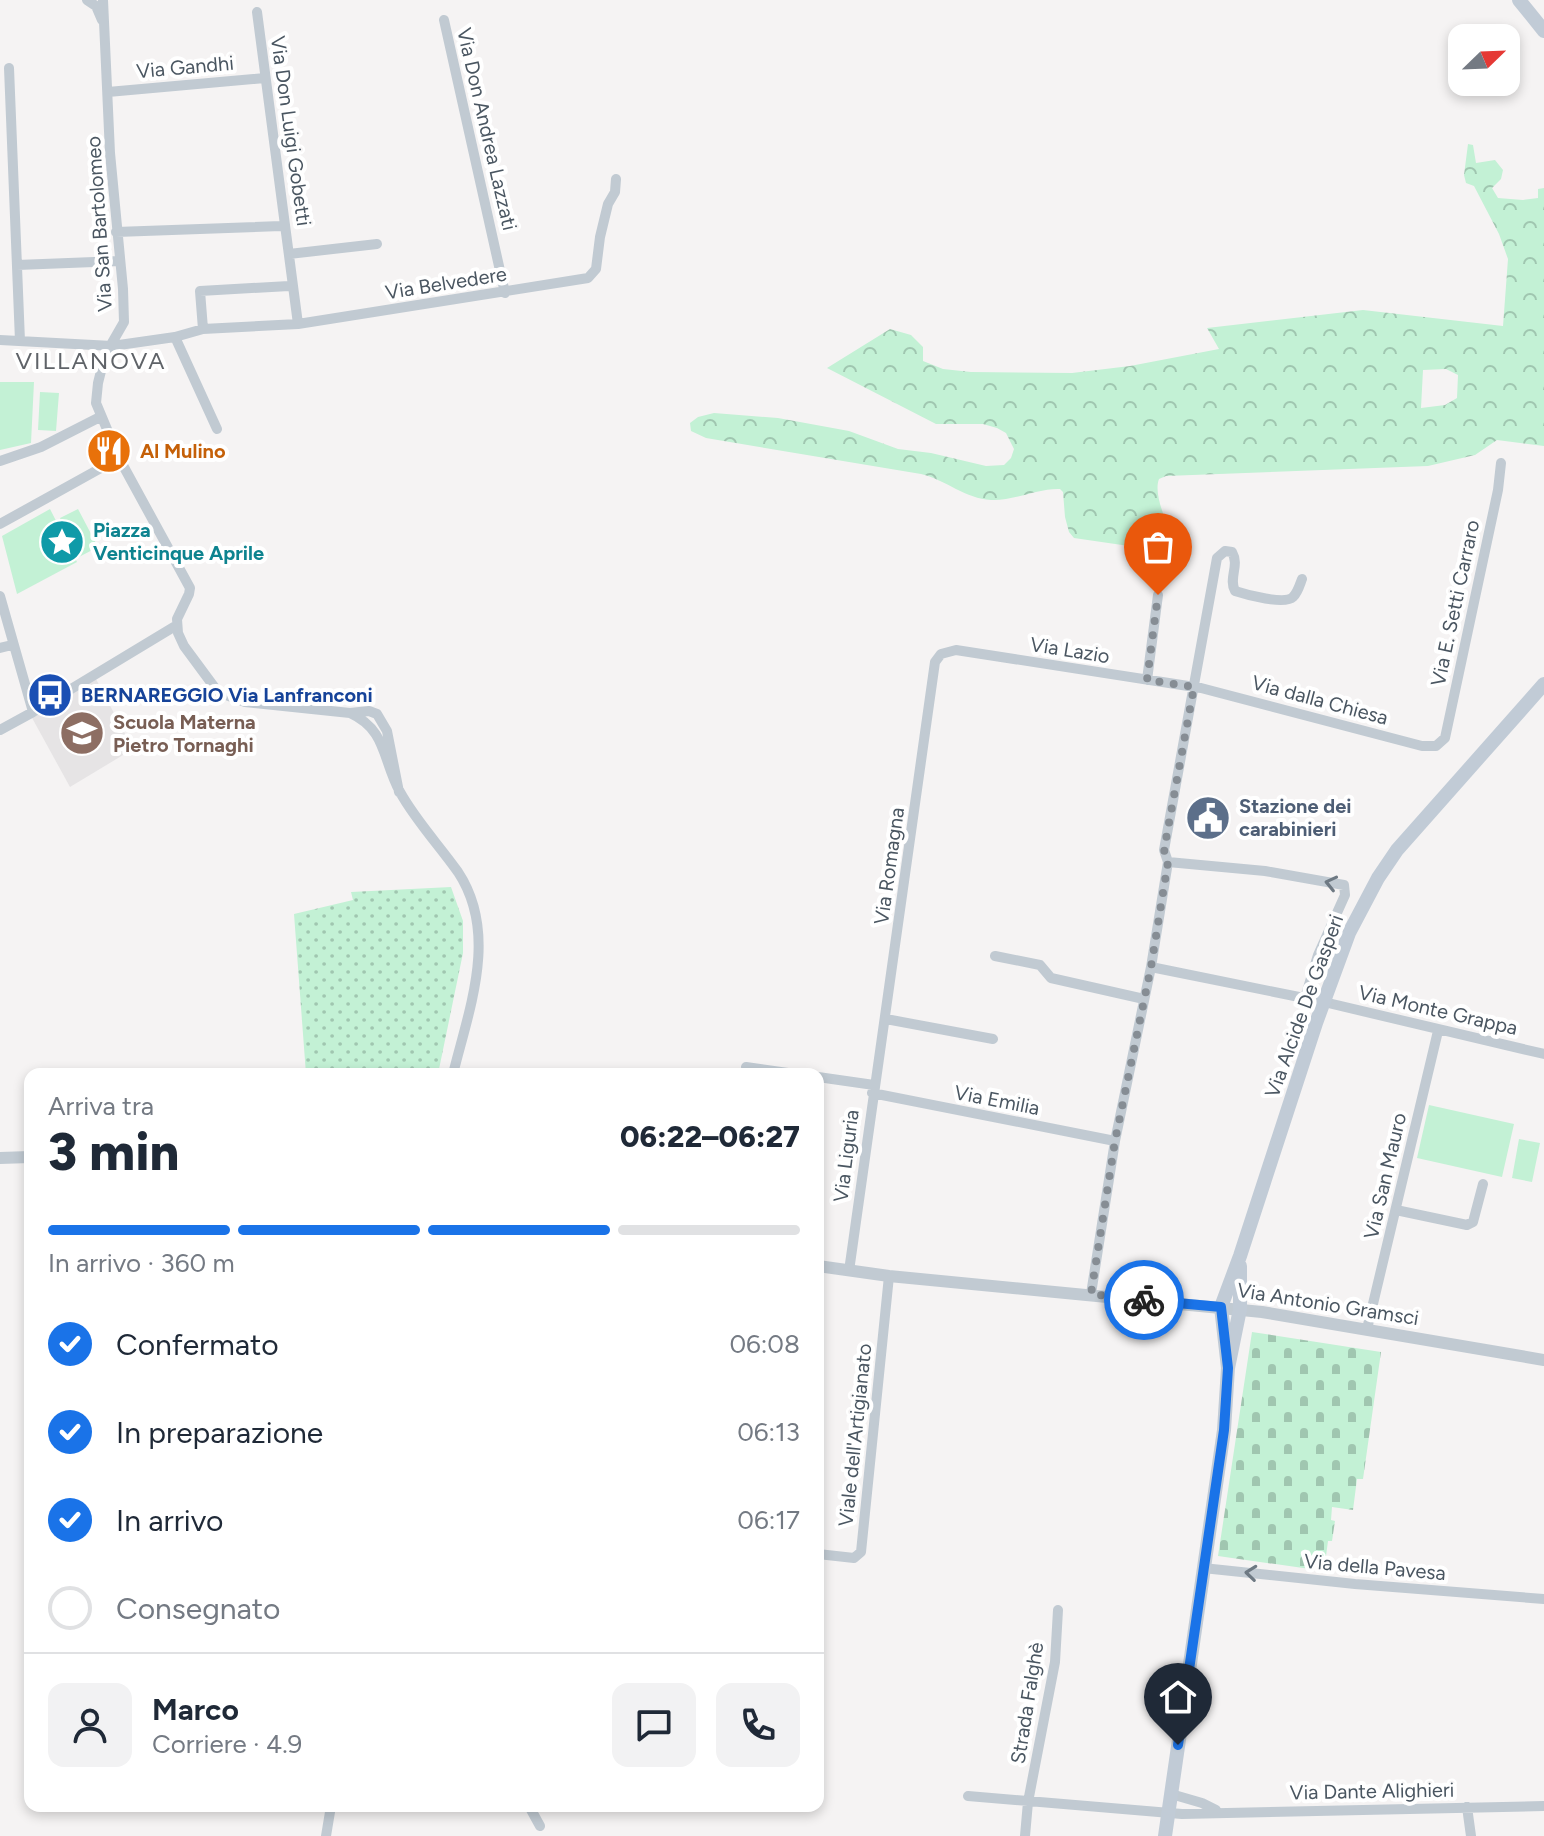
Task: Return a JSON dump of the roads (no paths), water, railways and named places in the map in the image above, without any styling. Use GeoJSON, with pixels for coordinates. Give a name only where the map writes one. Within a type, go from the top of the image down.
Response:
{"type":"FeatureCollection","features":[{"type":"Feature","properties":{"kind":"main road"},"geometry":{"type":"LineString","coordinates":[[1519,0],[1544,31]]}},
{"type":"Feature","properties":{"kind":"main road","name":"Via Alcide De Gasperi"},"geometry":{"type":"LineString","coordinates":[[1221,1307],[1349,933],[1378,878],[1417,824],[1544,684]]}},
{"type":"Feature","properties":{"kind":"main road","name":"Via Alcide De Gasperi"},"geometry":{"type":"LineString","coordinates":[[1228,1368],[1240,1309],[1240,1256]]}},
{"type":"Feature","properties":{"kind":"main road"},"geometry":{"type":"LineString","coordinates":[[1165,1836],[1224,1430],[1228,1368],[1221,1307]]}},
{"type":"Feature","properties":{"kind":"street"},"geometry":{"type":"LineString","coordinates":[[87,0],[98,9],[106,29]]}},
{"type":"Feature","properties":{"kind":"street","name":"Via San Bartolomeo"},"geometry":{"type":"LineString","coordinates":[[103,0],[124,322],[105,355],[96,403],[119,458],[190,588],[177,625]]}},
{"type":"Feature","properties":{"kind":"street","name":"Via Don Luigi Gobetti"},"geometry":{"type":"LineString","coordinates":[[257,12],[298,324]]}},
{"type":"Feature","properties":{"kind":"street","name":"Via Don Andrea Lazzati"},"geometry":{"type":"LineString","coordinates":[[444,20],[505,293]]}},
{"type":"Feature","properties":{"kind":"street"},"geometry":{"type":"LineString","coordinates":[[9,68],[20,341]]}},
{"type":"Feature","properties":{"kind":"street","name":"Via Gandhi"},"geometry":{"type":"LineString","coordinates":[[108,92],[265,78]]}},
{"type":"Feature","properties":{"kind":"street","name":"Via Belvedere"},"geometry":{"type":"LineString","coordinates":[[0,340],[112,346],[175,337],[203,329],[298,324],[588,278],[596,269],[600,237],[608,204],[615,192],[616,179]]}},
{"type":"Feature","properties":{"kind":"street"},"geometry":{"type":"LineString","coordinates":[[116,232],[281,226]]}},
{"type":"Feature","properties":{"kind":"street","name":"Via Don Luigi Gobetti"},"geometry":{"type":"LineString","coordinates":[[289,254],[377,244]]}},
{"type":"Feature","properties":{"kind":"street"},"geometry":{"type":"LineString","coordinates":[[17,265],[120,261]]}},
{"type":"Feature","properties":{"kind":"street"},"geometry":{"type":"LineString","coordinates":[[203,329],[200,291],[289,286]]}},
{"type":"Feature","properties":{"kind":"street"},"geometry":{"type":"LineString","coordinates":[[175,337],[217,429]]}},
{"type":"Feature","properties":{"kind":"street"},"geometry":{"type":"LineString","coordinates":[[0,461],[41,447],[100,417]]}},
{"type":"Feature","properties":{"kind":"street"},"geometry":{"type":"LineString","coordinates":[[0,524],[119,458]]}},
{"type":"Feature","properties":{"kind":"street","name":"Via E. Setti Carraro"},"geometry":{"type":"LineString","coordinates":[[1436,746],[1445,738],[1498,490],[1501,463]]}},
{"type":"Feature","properties":{"kind":"street"},"geometry":{"type":"LineString","coordinates":[[1091,1294],[1115,1141],[1151,967],[1168,862],[1164,850],[1220,553],[1232,552],[1236,558],[1231,581],[1235,591],[1285,601],[1297,593],[1302,579]]}},
{"type":"Feature","properties":{"kind":"street"},"geometry":{"type":"LineString","coordinates":[[1147,680],[1158,595]]}},
{"type":"Feature","properties":{"kind":"street"},"geometry":{"type":"LineString","coordinates":[[0,596],[33,712]]}},
{"type":"Feature","properties":{"kind":"street"},"geometry":{"type":"LineString","coordinates":[[0,730],[177,625],[184,646],[222,695],[245,702],[377,714],[383,722],[399,792],[458,872],[470,895],[477,920],[477,977],[454,1068]]}},
{"type":"Feature","properties":{"kind":"street"},"geometry":{"type":"LineString","coordinates":[[0,648],[12,645]]}},
{"type":"Feature","properties":{"kind":"street","name":"Via Lazio"},"geometry":{"type":"LineString","coordinates":[[941,654],[956,650],[1194,687]]}},
{"type":"Feature","properties":{"kind":"street","name":"Via Romagna"},"geometry":{"type":"LineString","coordinates":[[873,1089],[886,1019],[935,662],[941,654]]}},
{"type":"Feature","properties":{"kind":"street","name":"Via dalla Chiesa"},"geometry":{"type":"LineString","coordinates":[[1194,687],[1422,746],[1436,746]]}},
{"type":"Feature","properties":{"kind":"street"},"geometry":{"type":"LineString","coordinates":[[1168,862],[1265,871],[1344,885],[1345,895],[1318,955],[1305,998]]}},
{"type":"Feature","properties":{"kind":"street"},"geometry":{"type":"LineString","coordinates":[[995,956],[1040,965],[1051,978],[1144,999]]}},
{"type":"Feature","properties":{"kind":"street","name":"Via Monte Grappa"},"geometry":{"type":"LineString","coordinates":[[1151,967],[1324,1002],[1544,1054]]}},
{"type":"Feature","properties":{"kind":"street"},"geometry":{"type":"LineString","coordinates":[[886,1019],[993,1039]]}},
{"type":"Feature","properties":{"kind":"street","name":"Via San Mauro"},"geometry":{"type":"LineString","coordinates":[[1367,1329],[1438,1031]]}},
{"type":"Feature","properties":{"kind":"street"},"geometry":{"type":"LineString","coordinates":[[746,1067],[753,1068]]}},
{"type":"Feature","properties":{"kind":"street"},"geometry":{"type":"LineString","coordinates":[[824,1078],[873,1089]]}},
{"type":"Feature","properties":{"kind":"street","name":"Via Emilia"},"geometry":{"type":"LineString","coordinates":[[873,1089],[1115,1141]]}},
{"type":"Feature","properties":{"kind":"street","name":"Via Liguria"},"geometry":{"type":"LineString","coordinates":[[849,1271],[873,1089]]}},
{"type":"Feature","properties":{"kind":"street"},"geometry":{"type":"LineString","coordinates":[[0,1158],[24,1157]]}},
{"type":"Feature","properties":{"kind":"street"},"geometry":{"type":"LineString","coordinates":[[1396,1210],[1467,1225],[1473,1222],[1483,1184]]}},
{"type":"Feature","properties":{"kind":"street","name":"Via Antonio Gramsci"},"geometry":{"type":"LineString","coordinates":[[824,1267],[889,1276],[1240,1309],[1544,1360]]}},
{"type":"Feature","properties":{"kind":"street","name":"Viale dell'Artigianato"},"geometry":{"type":"LineString","coordinates":[[824,1555],[854,1558],[861,1552],[889,1276]]}},
{"type":"Feature","properties":{"kind":"street","name":"Via della Pavesa"},"geometry":{"type":"LineString","coordinates":[[1203,1568],[1544,1599]]}},
{"type":"Feature","properties":{"kind":"street","name":"Strada Falghè"},"geometry":{"type":"LineString","coordinates":[[1025,1836],[1028,1802],[1050,1692],[1058,1610]]}},
{"type":"Feature","properties":{"kind":"street","name":"Via Dante Alighieri"},"geometry":{"type":"LineString","coordinates":[[1171,1794],[1217,1811]]}},
{"type":"Feature","properties":{"kind":"street"},"geometry":{"type":"LineString","coordinates":[[968,1796],[1168,1813]]}},
{"type":"Feature","properties":{"kind":"street"},"geometry":{"type":"LineString","coordinates":[[1467,1807],[1471,1836]]}},
{"type":"Feature","properties":{"kind":"street","name":"Via Dante Alighieri"},"geometry":{"type":"LineString","coordinates":[[1168,1813],[1544,1808]]}},
{"type":"Feature","properties":{"kind":"street"},"geometry":{"type":"LineString","coordinates":[[326,1836],[330,1812]]}},
{"type":"Feature","properties":{"kind":"street"},"geometry":{"type":"LineString","coordinates":[[532,1812],[540,1826]]}},
{"type":"Feature","properties":{"kind":"place","name":"Al Mulino"},"geometry":{"type":"Point","coordinates":[109,451]}},
{"type":"Feature","properties":{"kind":"place","name":"Piazza Venticinque Aprile"},"geometry":{"type":"Point","coordinates":[62,542]}},
{"type":"Feature","properties":{"kind":"place","name":"BERNAREGGIO Via Lanfranconi"},"geometry":{"type":"Point","coordinates":[50,695]}},
{"type":"Feature","properties":{"kind":"place","name":"Scuola Materna Pietro Tornaghi"},"geometry":{"type":"Point","coordinates":[82,733]}},
{"type":"Feature","properties":{"kind":"place","name":"Stazione dei carabinieri"},"geometry":{"type":"Point","coordinates":[1208,818]}},
{"type":"Feature","properties":{"kind":"district","name":"VILLANOVA"},"geometry":{"type":"Point","coordinates":[91,360]}}]}
